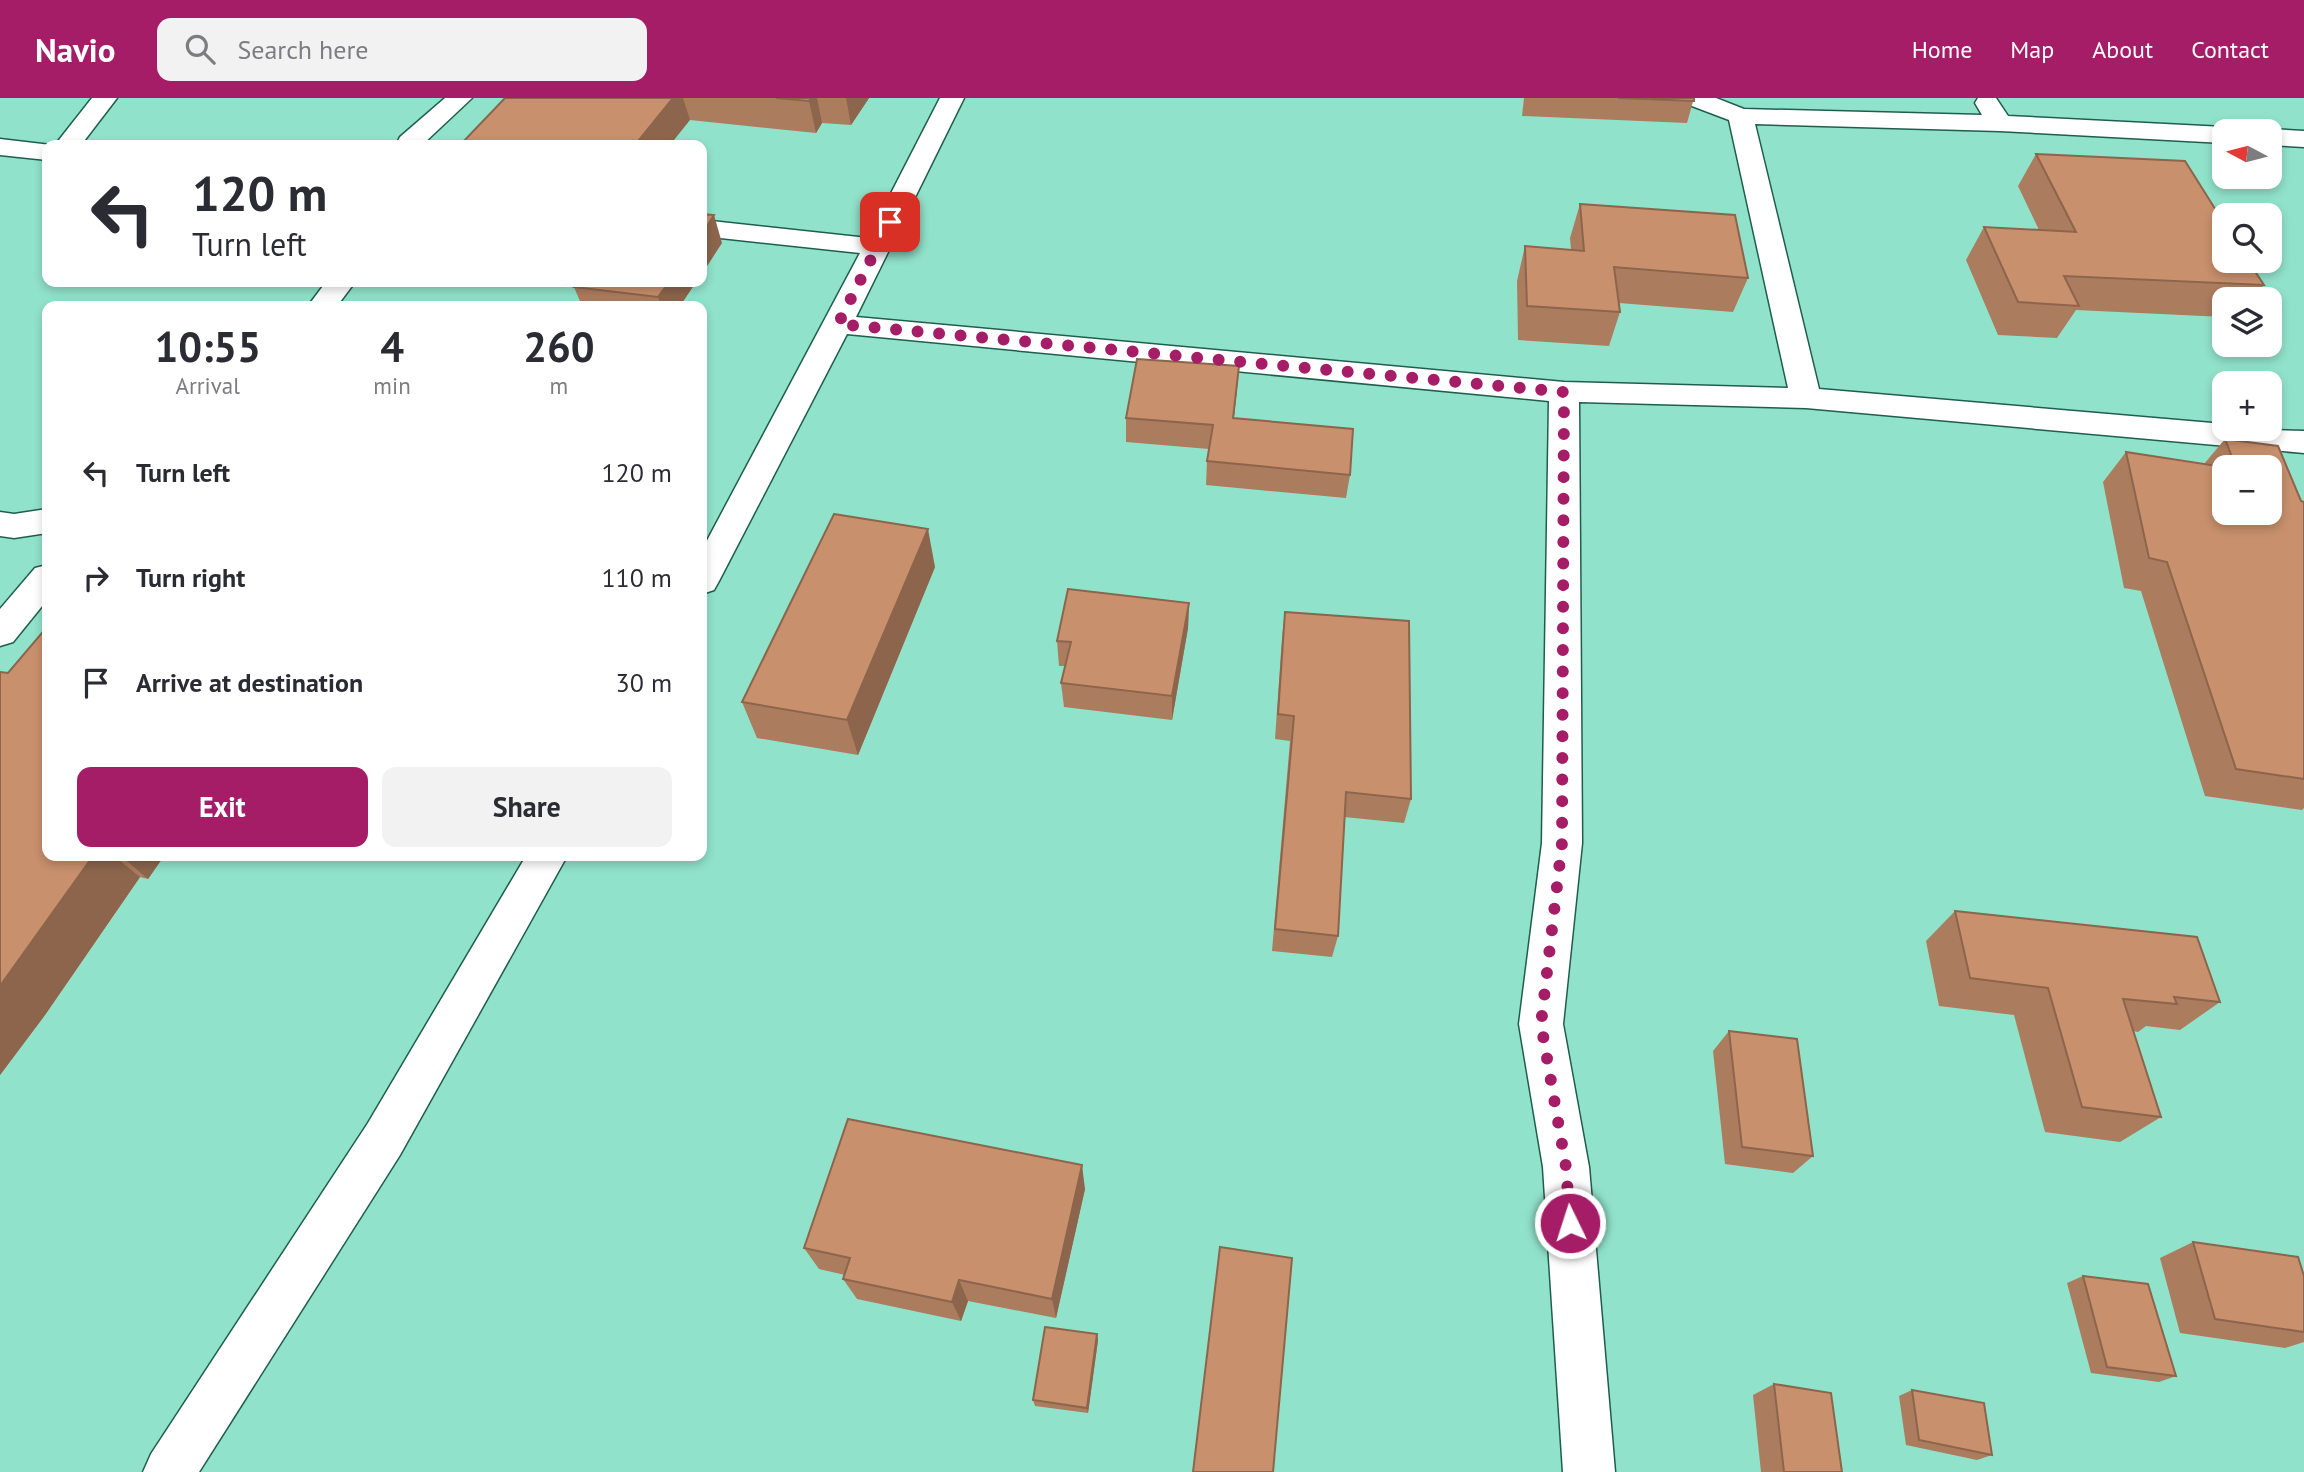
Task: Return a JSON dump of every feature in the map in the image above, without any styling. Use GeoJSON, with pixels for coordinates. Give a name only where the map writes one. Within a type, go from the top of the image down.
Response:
{"type":"FeatureCollection","features":[{"type":"Feature","properties":{"kind":"street"},"geometry":{"type":"LineString","coordinates":[[72,140],[105,98]]}},
{"type":"Feature","properties":{"kind":"street"},"geometry":{"type":"LineString","coordinates":[[411,140],[460,98]]}},
{"type":"Feature","properties":{"kind":"street"},"geometry":{"type":"LineString","coordinates":[[707,572],[838,324],[952,98]]}},
{"type":"Feature","properties":{"kind":"street"},"geometry":{"type":"LineString","coordinates":[[1693,98],[1741,116],[2000,123],[2212,134]]}},
{"type":"Feature","properties":{"kind":"street"},"geometry":{"type":"LineString","coordinates":[[1984,98],[2000,123]]}},
{"type":"Feature","properties":{"kind":"street"},"geometry":{"type":"LineString","coordinates":[[1741,116],[1806,398]]}},
{"type":"Feature","properties":{"kind":"street"},"geometry":{"type":"LineString","coordinates":[[2282,138],[2304,139]]}},
{"type":"Feature","properties":{"kind":"street"},"geometry":{"type":"LineString","coordinates":[[0,147],[42,151]]}},
{"type":"Feature","properties":{"kind":"street"},"geometry":{"type":"LineString","coordinates":[[707,229],[877,247]]}},
{"type":"Feature","properties":{"kind":"street"},"geometry":{"type":"LineString","coordinates":[[326,301],[337,287]]}},
{"type":"Feature","properties":{"kind":"street"},"geometry":{"type":"LineString","coordinates":[[838,324],[1564,392],[1806,398],[2304,442]]}},
{"type":"Feature","properties":{"kind":"street"},"geometry":{"type":"LineString","coordinates":[[1564,392],[1562,843],[1541,1024],[1566,1167],[1589,1472]]}},
{"type":"Feature","properties":{"kind":"street"},"geometry":{"type":"LineString","coordinates":[[0,524],[14,526],[42,522]]}},
{"type":"Feature","properties":{"kind":"street"},"geometry":{"type":"LineString","coordinates":[[0,633],[42,583]]}},
{"type":"Feature","properties":{"kind":"street"},"geometry":{"type":"LineString","coordinates":[[169,1472],[384,1139],[544,861]]}},
{"type":"Feature","properties":{"kind":"building"},"geometry":{"type":"Polygon","coordinates":[[[505,98],[673,98],[639,140],[465,140],[505,98]]]}},
{"type":"Feature","properties":{"kind":"building"},"geometry":{"type":"Polygon","coordinates":[[[776,98],[811,98],[809,101],[776,98]]]}},
{"type":"Feature","properties":{"kind":"building"},"geometry":{"type":"Polygon","coordinates":[[[1618,98],[1694,98],[1694,101],[1618,98]]]}},
{"type":"Feature","properties":{"kind":"building"},"geometry":{"type":"Polygon","coordinates":[[[2036,154],[2185,161],[2212,204],[2212,273],[2256,273],[2264,285],[2064,276],[2079,306],[2018,302],[1984,227],[2076,232],[2036,154]]]}},
{"type":"Feature","properties":{"kind":"building"},"geometry":{"type":"Polygon","coordinates":[[[1580,204],[1735,215],[1748,278],[1614,267],[1620,312],[1527,306],[1525,246],[1584,251],[1580,204]]]}},
{"type":"Feature","properties":{"kind":"building"},"geometry":{"type":"Polygon","coordinates":[[[707,214],[714,215],[707,226],[707,214]]]}},
{"type":"Feature","properties":{"kind":"building"},"geometry":{"type":"Polygon","coordinates":[[[574,287],[665,287],[658,297],[574,287]]]}},
{"type":"Feature","properties":{"kind":"building"},"geometry":{"type":"Polygon","coordinates":[[[1137,359],[1239,366],[1233,418],[1353,429],[1350,475],[1207,461],[1213,425],[1126,418],[1137,359]]]}},
{"type":"Feature","properties":{"kind":"building"},"geometry":{"type":"Polygon","coordinates":[[[2226,441],[2278,446],[2282,455],[2231,455],[2226,441]]]}},
{"type":"Feature","properties":{"kind":"building"},"geometry":{"type":"Polygon","coordinates":[[[2126,452],[2212,465],[2212,525],[2282,525],[2282,456],[2301,501],[2304,502],[2304,779],[2236,769],[2167,562],[2149,558],[2126,452]]]}},
{"type":"Feature","properties":{"kind":"building"},"geometry":{"type":"Polygon","coordinates":[[[834,514],[928,529],[847,720],[742,702],[834,514]]]}},
{"type":"Feature","properties":{"kind":"building"},"geometry":{"type":"Polygon","coordinates":[[[1068,589],[1189,603],[1172,696],[1061,683],[1071,642],[1057,641],[1068,589]]]}},
{"type":"Feature","properties":{"kind":"building"},"geometry":{"type":"Polygon","coordinates":[[[1285,612],[1409,621],[1411,799],[1346,792],[1338,936],[1275,929],[1294,716],[1278,714],[1285,612]]]}},
{"type":"Feature","properties":{"kind":"building"},"geometry":{"type":"Polygon","coordinates":[[[42,633],[42,861],[89,861],[0,986],[0,672],[8,673],[42,633]]]}},
{"type":"Feature","properties":{"kind":"building"},"geometry":{"type":"Polygon","coordinates":[[[1955,911],[2197,937],[2220,1002],[2174,997],[2177,1004],[2123,999],[2161,1117],[2082,1107],[2048,988],[1970,978],[1955,911]]]}},
{"type":"Feature","properties":{"kind":"building"},"geometry":{"type":"Polygon","coordinates":[[[1729,1031],[1797,1039],[1813,1156],[1742,1147],[1729,1031]]]}},
{"type":"Feature","properties":{"kind":"building"},"geometry":{"type":"Polygon","coordinates":[[[848,1119],[1082,1165],[1052,1299],[959,1280],[952,1302],[843,1279],[850,1258],[804,1248],[848,1119]]]}},
{"type":"Feature","properties":{"kind":"building"},"geometry":{"type":"Polygon","coordinates":[[[2193,1242],[2298,1257],[2304,1276],[2304,1332],[2215,1319],[2193,1242]]]}},
{"type":"Feature","properties":{"kind":"building"},"geometry":{"type":"Polygon","coordinates":[[[1220,1247],[1292,1258],[1273,1472],[1193,1472],[1220,1247]]]}},
{"type":"Feature","properties":{"kind":"building"},"geometry":{"type":"Polygon","coordinates":[[[2083,1276],[2148,1284],[2176,1376],[2107,1367],[2083,1276]]]}},
{"type":"Feature","properties":{"kind":"building"},"geometry":{"type":"Polygon","coordinates":[[[1045,1327],[1097,1334],[1087,1408],[1033,1400],[1045,1327]]]}},
{"type":"Feature","properties":{"kind":"building"},"geometry":{"type":"Polygon","coordinates":[[[1774,1384],[1831,1393],[1842,1472],[1784,1472],[1774,1384]]]}},
{"type":"Feature","properties":{"kind":"building"},"geometry":{"type":"Polygon","coordinates":[[[1912,1390],[1984,1403],[1992,1455],[1919,1440],[1912,1390]]]}},
{"type":"Feature","properties":{"kind":"route"},"geometry":{"type":"LineString","coordinates":[[890,222],[838,324],[1564,392],[1562,843],[1541,1024],[1566,1167],[1570,1223]]}}]}
